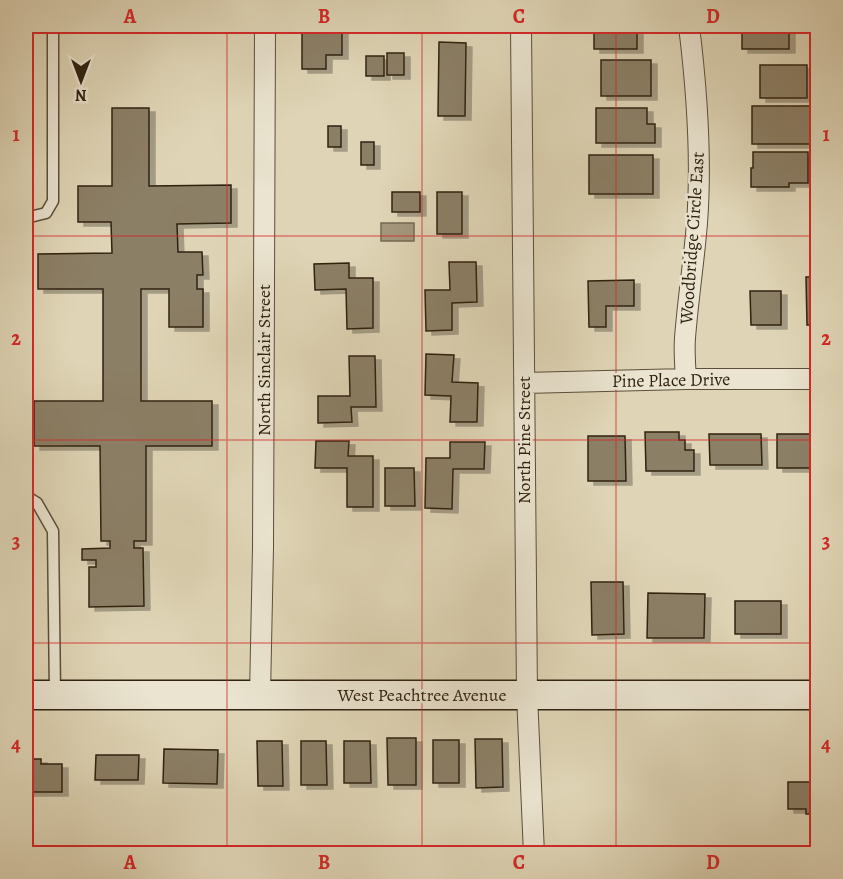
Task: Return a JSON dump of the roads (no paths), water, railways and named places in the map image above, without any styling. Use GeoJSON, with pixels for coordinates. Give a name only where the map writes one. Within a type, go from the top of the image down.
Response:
{"type":"FeatureCollection","features":[{"type":"Feature","properties":{"kind":"street","name":"North Sinclair Street"},"geometry":{"type":"LineString","coordinates":[[260,695],[263,536],[264,26]]}},
{"type":"Feature","properties":{"kind":"street","name":"North Pine Street"},"geometry":{"type":"LineString","coordinates":[[521,26],[527,695],[534,854]]}},
{"type":"Feature","properties":{"kind":"street","name":"Woodbridge Circle East"},"geometry":{"type":"LineString","coordinates":[[686,379],[685,340],[697,222],[699,154],[694,61],[689,26]]}},
{"type":"Feature","properties":{"kind":"street","name":"Pine Place Drive"},"geometry":{"type":"LineString","coordinates":[[524,383],[818,379]]}},
{"type":"Feature","properties":{"kind":"street","name":"West Peachtree Avenue"},"geometry":{"type":"LineString","coordinates":[[26,695],[818,695]]}},
{"type":"Feature","properties":{"kind":"lane"},"geometry":{"type":"LineString","coordinates":[[26,218],[46,213],[53,201],[53,26]]}},
{"type":"Feature","properties":{"kind":"lane"},"geometry":{"type":"LineString","coordinates":[[26,496],[37,503],[53,531],[55,695]]}}]}
